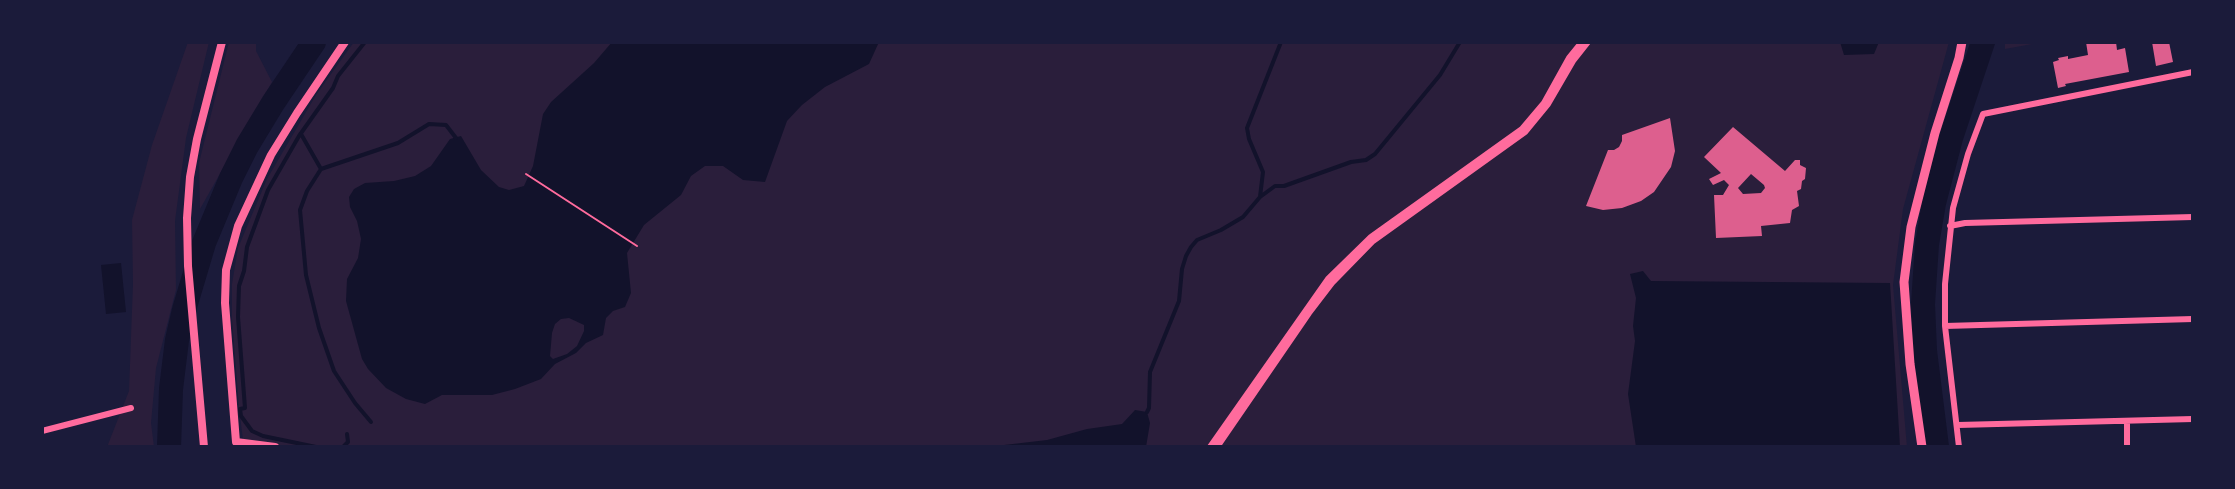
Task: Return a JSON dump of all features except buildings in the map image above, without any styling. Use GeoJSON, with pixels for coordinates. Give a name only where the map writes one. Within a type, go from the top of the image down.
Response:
{"type":"FeatureCollection","features":[{"type":"Feature","properties":{"kind":"main road"},"geometry":{"type":"LineString","coordinates":[[1922,447],[1910,364],[1904,282],[1911,227],[1962,42]]}},
{"type":"Feature","properties":{"kind":"street"},"geometry":{"type":"LineString","coordinates":[[204,447],[188,260],[187,206],[197,139],[222,42]]}},
{"type":"Feature","properties":{"kind":"street"},"geometry":{"type":"LineString","coordinates":[[275,447],[236,445],[225,303],[226,275],[232,244],[271,155],[297,112],[345,42]]}},
{"type":"Feature","properties":{"kind":"street"},"geometry":{"type":"LineString","coordinates":[[1210,447],[1328,279],[1371,237],[1522,129],[1544,103],[1569,58],[1582,42]]}},
{"type":"Feature","properties":{"kind":"street"},"geometry":{"type":"LineString","coordinates":[[1217,447],[1332,283],[1373,241],[1525,132],[1548,104],[1573,61],[1588,42]]}},
{"type":"Feature","properties":{"kind":"street"},"geometry":{"type":"LineString","coordinates":[[1959,447],[1959,425],[1946,326],[1945,284],[1950,226],[1968,154],[1983,114],[2193,72]]}},
{"type":"Feature","properties":{"kind":"street"},"geometry":{"type":"LineString","coordinates":[[1950,226],[1965,223],[2193,217]]}},
{"type":"Feature","properties":{"kind":"street"},"geometry":{"type":"LineString","coordinates":[[1946,326],[2193,319]]}},
{"type":"Feature","properties":{"kind":"street"},"geometry":{"type":"LineString","coordinates":[[42,430],[131,408]]}},
{"type":"Feature","properties":{"kind":"street"},"geometry":{"type":"LineString","coordinates":[[1959,425],[2193,419]]}},
{"type":"Feature","properties":{"kind":"street"},"geometry":{"type":"LineString","coordinates":[[2127,421],[2127,447]]}},
{"type":"Feature","properties":{"kind":"path"},"geometry":{"type":"LineString","coordinates":[[526,174],[637,246]]}},
{"type":"Feature","properties":{"kind":"shaded area"},"geometry":{"type":"Polygon","coordinates":[[[188,42],[209,42],[186,138],[175,221],[176,290],[156,368],[151,423],[154,447],[107,447],[129,391],[133,284],[132,220],[152,145],[188,42]]]}},
{"type":"Feature","properties":{"kind":"shaded area"},"geometry":{"type":"Polygon","coordinates":[[[229,42],[256,42],[256,51],[272,82],[200,209],[199,163],[229,42]]]}},
{"type":"Feature","properties":{"kind":"shaded area"},"geometry":{"type":"Polygon","coordinates":[[[354,42],[1949,42],[1903,209],[1893,285],[1907,447],[244,447],[232,319],[232,284],[238,248],[267,179],[316,95],[354,42]]]}},
{"type":"Feature","properties":{"kind":"shaded area"},"geometry":{"type":"Polygon","coordinates":[[[612,42],[879,42],[869,64],[825,87],[802,105],[787,121],[765,182],[743,180],[723,166],[705,166],[691,176],[681,195],[644,225],[627,253],[631,293],[625,307],[613,311],[606,318],[603,335],[586,343],[576,353],[555,364],[541,379],[492,395],[442,395],[425,404],[406,399],[386,388],[362,359],[346,301],[347,279],[358,258],[361,239],[357,221],[350,207],[349,197],[354,189],[365,183],[394,181],[415,176],[431,166],[450,139],[461,136],[481,170],[499,187],[509,190],[524,186],[533,166],[543,114],[551,102],[594,63],[612,42]],[[569,318],[561,319],[555,324],[550,356],[553,359],[567,354],[577,346],[584,331],[584,325],[569,318]]]}},
{"type":"Feature","properties":{"kind":"shaded area"},"geometry":{"type":"Polygon","coordinates":[[[1840,42],[1879,42],[1874,54],[1844,55],[1840,42]]]}},
{"type":"Feature","properties":{"kind":"shaded area"},"geometry":{"type":"Polygon","coordinates":[[[2005,42],[2043,42],[2005,49],[2005,42]]]}},
{"type":"Feature","properties":{"kind":"shaded area"},"geometry":{"type":"Polygon","coordinates":[[[121,263],[126,312],[106,314],[101,265],[121,263]]]}},
{"type":"Feature","properties":{"kind":"shaded area"},"geometry":{"type":"Polygon","coordinates":[[[1643,271],[1651,281],[1890,283],[1900,447],[1636,447],[1628,394],[1635,341],[1633,326],[1636,298],[1630,274],[1643,271]]]}},
{"type":"Feature","properties":{"kind":"shaded area"},"geometry":{"type":"Polygon","coordinates":[[[1135,410],[1147,412],[1150,423],[1146,447],[987,447],[1047,440],[1087,429],[1122,424],[1135,410]]]}},
{"type":"Feature","properties":{"kind":"waterway"},"geometry":{"type":"LineString","coordinates":[[169,447],[171,389],[177,340],[204,243],[247,146],[314,42]]}},
{"type":"Feature","properties":{"kind":"waterway"},"geometry":{"type":"LineString","coordinates":[[316,447],[263,436],[252,431],[241,416],[240,409],[245,408],[238,317],[239,286],[244,271],[247,247],[268,190],[299,136],[333,88],[338,76],[365,42]]}},
{"type":"Feature","properties":{"kind":"waterway"},"geometry":{"type":"LineString","coordinates":[[1260,197],[1263,172],[1249,139],[1247,128],[1281,42]]}},
{"type":"Feature","properties":{"kind":"waterway"},"geometry":{"type":"LineString","coordinates":[[1147,412],[1150,372],[1179,301],[1182,269],[1191,247],[1197,240],[1243,217],[1260,197],[1275,186],[1284,186],[1351,162],[1366,160],[1375,154],[1440,75],[1460,42]]}},
{"type":"Feature","properties":{"kind":"waterway"},"geometry":{"type":"LineString","coordinates":[[1937,447],[1925,351],[1923,304],[1927,244],[1934,203],[1951,138],[1983,42]]}},
{"type":"Feature","properties":{"kind":"waterway"},"geometry":{"type":"LineString","coordinates":[[301,134],[321,169],[398,143],[429,124],[446,125],[456,138]]}},
{"type":"Feature","properties":{"kind":"waterway"},"geometry":{"type":"LineString","coordinates":[[321,169],[307,191],[300,210],[306,275],[319,328],[334,371],[371,422]]}},
{"type":"Feature","properties":{"kind":"waterway"},"geometry":{"type":"LineString","coordinates":[[343,447],[348,442],[347,434]]}}]}
